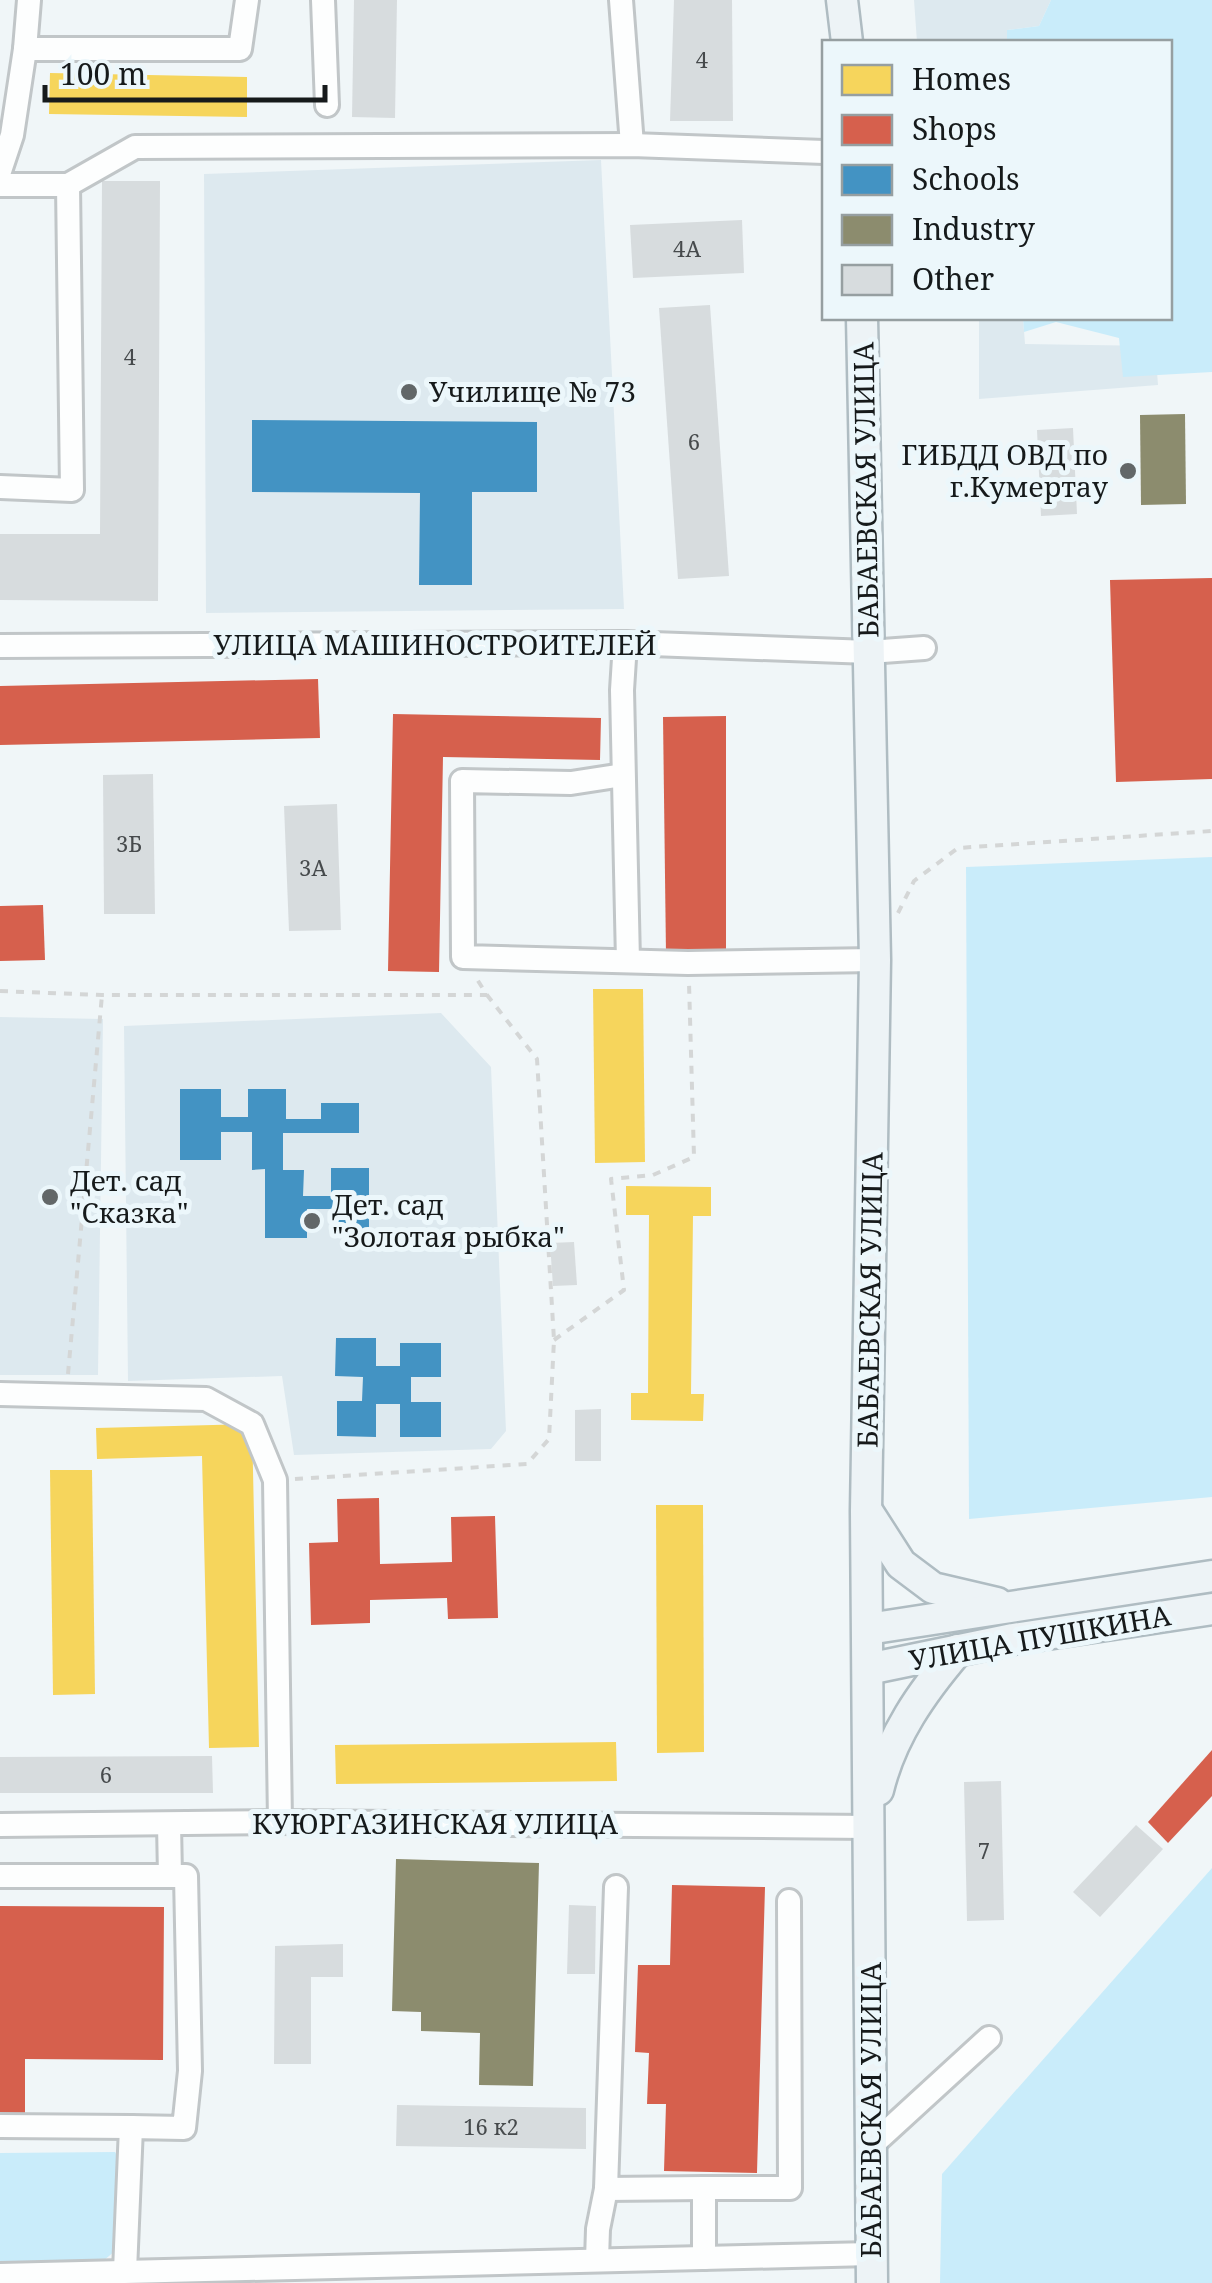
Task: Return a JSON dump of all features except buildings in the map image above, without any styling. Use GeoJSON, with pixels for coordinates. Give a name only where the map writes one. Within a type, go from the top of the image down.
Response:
{"type":"FeatureCollection","features":[{"type":"Feature","properties":{"kind":"main road"},"geometry":{"type":"LineString","coordinates":[[842,0],[847,40]]}},
{"type":"Feature","properties":{"kind":"main road","name":"БАБАЕВСКАЯ УЛИЦА"},"geometry":{"type":"LineString","coordinates":[[862,320],[875,960],[866,1511],[872,2268]]}},
{"type":"Feature","properties":{"kind":"main road"},"geometry":{"type":"LineString","coordinates":[[866,1511],[901,1564],[933,1588],[1010,1606]]}},
{"type":"Feature","properties":{"kind":"main road","name":"УЛИЦА ПУШКИНА"},"geometry":{"type":"LineString","coordinates":[[868,1629],[1212,1576]]}},
{"type":"Feature","properties":{"kind":"main road","name":"УЛИЦА ПУШКИНА"},"geometry":{"type":"LineString","coordinates":[[868,1670],[958,1650],[1212,1609]]}},
{"type":"Feature","properties":{"kind":"main road"},"geometry":{"type":"LineString","coordinates":[[869,1827],[882,1770],[900,1730],[926,1688],[958,1650]]}},
{"type":"Feature","properties":{"kind":"street"},"geometry":{"type":"LineString","coordinates":[[0,171],[12,134],[30,0]]}},
{"type":"Feature","properties":{"kind":"street"},"geometry":{"type":"LineString","coordinates":[[25,48],[240,50],[247,0]]}},
{"type":"Feature","properties":{"kind":"street"},"geometry":{"type":"LineString","coordinates":[[323,0],[327,105]]}},
{"type":"Feature","properties":{"kind":"street"},"geometry":{"type":"LineString","coordinates":[[621,0],[632,145]]}},
{"type":"Feature","properties":{"kind":"street"},"geometry":{"type":"LineString","coordinates":[[0,185],[68,185],[135,147],[632,145],[822,152]]}},
{"type":"Feature","properties":{"kind":"street"},"geometry":{"type":"LineString","coordinates":[[0,487],[72,490],[68,185]]}},
{"type":"Feature","properties":{"kind":"street"},"geometry":{"type":"LineString","coordinates":[[624,643],[628,961]]}},
{"type":"Feature","properties":{"kind":"street","name":"УЛИЦА МАШИНОСТРОИТЕЛЕЙ"},"geometry":{"type":"LineString","coordinates":[[0,646],[624,643],[869,652],[924,648]]}},
{"type":"Feature","properties":{"kind":"street"},"geometry":{"type":"LineString","coordinates":[[623,775],[571,783],[462,781],[463,957],[688,963],[875,960]]}},
{"type":"Feature","properties":{"kind":"street"},"geometry":{"type":"LineString","coordinates":[[0,1394],[206,1399],[252,1424],[275,1480],[280,1822]]}},
{"type":"Feature","properties":{"kind":"street","name":"КУЮРГАЗИНСКАЯ УЛИЦА"},"geometry":{"type":"LineString","coordinates":[[0,1825],[280,1822],[869,1827]]}},
{"type":"Feature","properties":{"kind":"street"},"geometry":{"type":"LineString","coordinates":[[168,1824],[170,1876]]}},
{"type":"Feature","properties":{"kind":"street"},"geometry":{"type":"LineString","coordinates":[[0,1876],[186,1876],[190,2071],[184,2128],[0,2126]]}},
{"type":"Feature","properties":{"kind":"street"},"geometry":{"type":"LineString","coordinates":[[597,2260],[598,2228],[606,2189],[616,1887]]}},
{"type":"Feature","properties":{"kind":"street"},"geometry":{"type":"LineString","coordinates":[[606,2189],[790,2188],[789,1901]]}},
{"type":"Feature","properties":{"kind":"street"},"geometry":{"type":"LineString","coordinates":[[871,2146],[988,2038]]}},
{"type":"Feature","properties":{"kind":"street"},"geometry":{"type":"LineString","coordinates":[[125,2271],[131,2127]]}},
{"type":"Feature","properties":{"kind":"street"},"geometry":{"type":"LineString","coordinates":[[704,2188],[704,2258]]}},
{"type":"Feature","properties":{"kind":"street"},"geometry":{"type":"LineString","coordinates":[[0,2275],[45,2278],[125,2271],[704,2258],[872,2268]]}},
{"type":"Feature","properties":{"kind":"path"},"geometry":{"type":"LineString","coordinates":[[898,913],[914,881],[958,848],[1212,831]]}},
{"type":"Feature","properties":{"kind":"path"},"geometry":{"type":"LineString","coordinates":[[275,1480],[528,1464],[549,1439],[554,1340],[537,1059],[463,957]]}},
{"type":"Feature","properties":{"kind":"path"},"geometry":{"type":"LineString","coordinates":[[554,1340],[624,1290],[611,1179],[653,1175],[694,1157],[688,963]]}},
{"type":"Feature","properties":{"kind":"path"},"geometry":{"type":"LineString","coordinates":[[0,991],[102,995],[488,995]]}},
{"type":"Feature","properties":{"kind":"path"},"geometry":{"type":"LineString","coordinates":[[66,1396],[102,995]]}},
{"type":"Feature","properties":{"kind":"shaded area"},"geometry":{"type":"Polygon","coordinates":[[[914,0],[1051,0],[1039,26],[1007,30],[1007,40],[917,40],[914,0]]]}},
{"type":"Feature","properties":{"kind":"shaded area"},"geometry":{"type":"Polygon","coordinates":[[[1051,0],[1212,0],[1212,372],[1123,377],[1119,338],[1056,322],[1024,332],[1023,320],[1172,320],[1172,40],[1007,40],[1007,30],[1039,26],[1051,0]]]}},
{"type":"Feature","properties":{"kind":"shaded area","name":"Училище № 73"},"geometry":{"type":"Polygon","coordinates":[[[601,160],[624,609],[206,613],[204,174],[601,160]]]}},
{"type":"Feature","properties":{"kind":"shaded area"},"geometry":{"type":"Polygon","coordinates":[[[979,320],[1023,320],[1025,344],[1155,346],[1158,385],[979,399],[979,320]]]}},
{"type":"Feature","properties":{"kind":"shaded area"},"geometry":{"type":"Polygon","coordinates":[[[1212,857],[1212,1497],[969,1519],[966,867],[1212,857]]]}},
{"type":"Feature","properties":{"kind":"shaded area","name":"Дет. сад \"Золотая рыбка\""},"geometry":{"type":"Polygon","coordinates":[[[441,1013],[491,1067],[506,1431],[491,1449],[294,1455],[282,1376],[128,1381],[124,1026],[441,1013]]]}},
{"type":"Feature","properties":{"kind":"shaded area","name":"Дет. сад \"Сказка\""},"geometry":{"type":"Polygon","coordinates":[[[0,1017],[103,1019],[98,1375],[0,1375],[0,1017]]]}},
{"type":"Feature","properties":{"kind":"shaded area"},"geometry":{"type":"Polygon","coordinates":[[[1212,1868],[1212,2283],[940,2283],[942,2174],[1212,1868]]]}},
{"type":"Feature","properties":{"kind":"shaded area"},"geometry":{"type":"Polygon","coordinates":[[[115,2152],[120,2161],[115,2251],[103,2261],[0,2263],[0,2153],[115,2152]]]}},
{"type":"Feature","properties":{"kind":"place","name":"Училище № 73"},"geometry":{"type":"Point","coordinates":[409,392]}},
{"type":"Feature","properties":{"kind":"place","name":"ГИБДД ОВД по г.Кумертау"},"geometry":{"type":"Point","coordinates":[1128,471]}},
{"type":"Feature","properties":{"kind":"place","name":"Дет. сад \"Сказка\""},"geometry":{"type":"Point","coordinates":[50,1197]}},
{"type":"Feature","properties":{"kind":"place","name":"Дет. сад \"Золотая рыбка\""},"geometry":{"type":"Point","coordinates":[312,1221]}}]}
